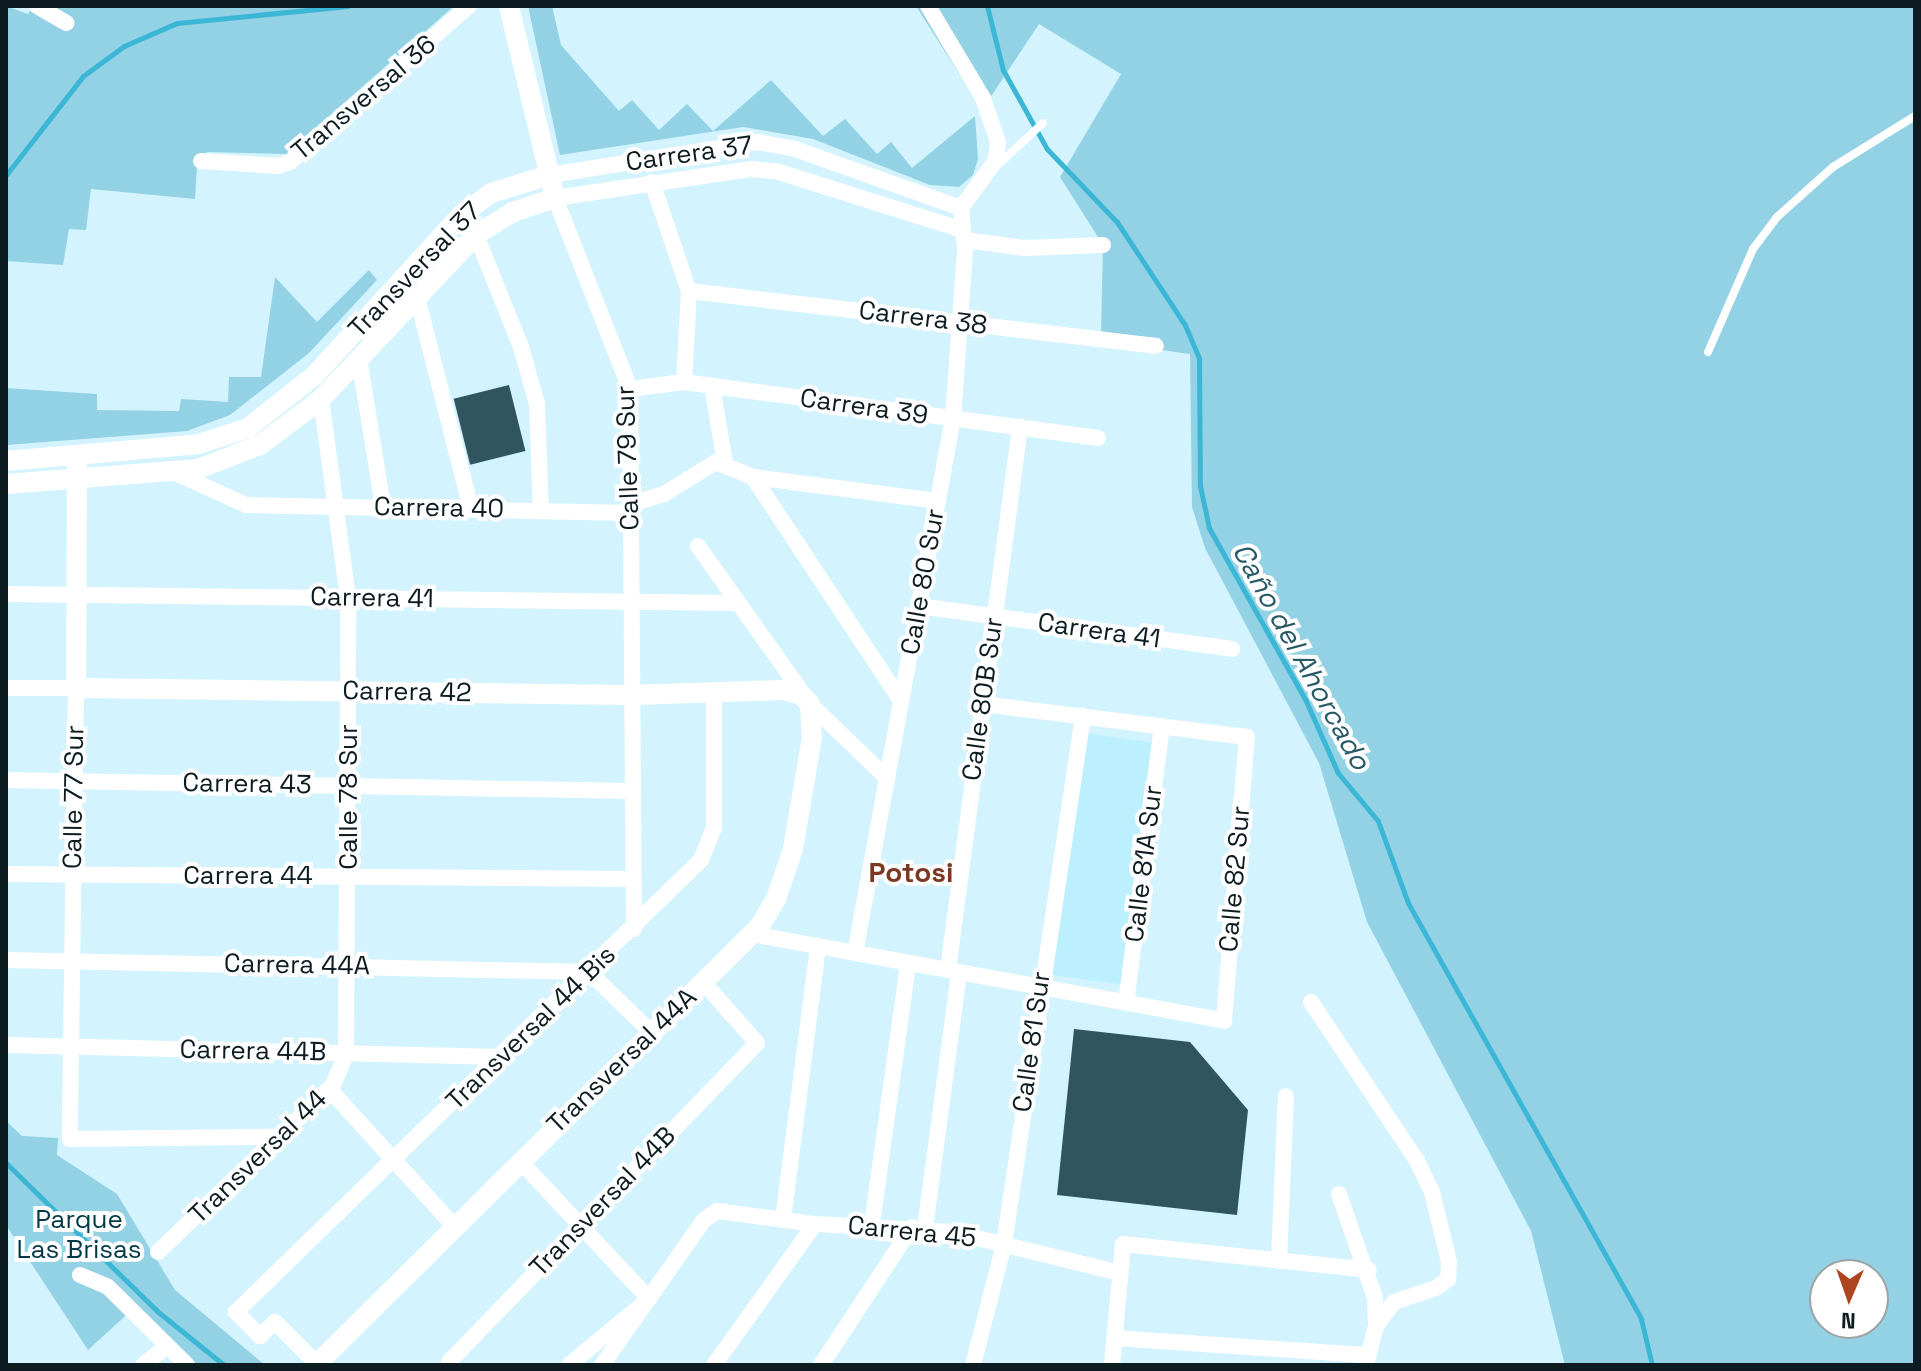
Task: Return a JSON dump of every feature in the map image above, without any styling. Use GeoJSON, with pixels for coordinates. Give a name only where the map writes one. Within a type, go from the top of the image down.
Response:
{"type":"FeatureCollection","features":[{"type":"Feature","properties":{"kind":"street"},"geometry":{"type":"LineString","coordinates":[[37,6],[66,23]]}},
{"type":"Feature","properties":{"kind":"street","name":"Transversal 36"},"geometry":{"type":"LineString","coordinates":[[201,161],[278,166],[290,162],[469,6]]}},
{"type":"Feature","properties":{"kind":"street","name":"Calle 79 Sur"},"geometry":{"type":"LineString","coordinates":[[509,6],[555,198],[630,389],[634,929]]}},
{"type":"Feature","properties":{"kind":"street"},"geometry":{"type":"LineString","coordinates":[[928,6],[943,25],[995,120],[996,160],[961,208]]}},
{"type":"Feature","properties":{"kind":"street","name":"Carrera 37"},"geometry":{"type":"LineString","coordinates":[[550,175],[765,143],[961,208]]}},
{"type":"Feature","properties":{"kind":"street","name":"Carrera 37"},"geometry":{"type":"LineString","coordinates":[[555,198],[725,171],[779,172],[964,235],[1024,248],[1103,245]]}},
{"type":"Feature","properties":{"kind":"street","name":"Transversal 37"},"geometry":{"type":"LineString","coordinates":[[77,455],[214,441],[248,428],[297,391],[461,215],[491,193],[550,175]]}},
{"type":"Feature","properties":{"kind":"street"},"geometry":{"type":"LineString","coordinates":[[652,182],[689,291],[684,382]]}},
{"type":"Feature","properties":{"kind":"street","name":"Transversal 37"},"geometry":{"type":"LineString","coordinates":[[321,399],[476,235],[513,212],[555,198]]}},
{"type":"Feature","properties":{"kind":"street","name":"Calle 80 Sur"},"geometry":{"type":"LineString","coordinates":[[855,953],[953,418],[961,323],[964,235],[961,208]]}},
{"type":"Feature","properties":{"kind":"street"},"geometry":{"type":"LineString","coordinates":[[476,235],[521,347],[537,404],[541,511]]}},
{"type":"Feature","properties":{"kind":"street","name":"Carrera 38"},"geometry":{"type":"LineString","coordinates":[[689,291],[1156,346]]}},
{"type":"Feature","properties":{"kind":"street"},"geometry":{"type":"LineString","coordinates":[[417,297],[471,509]]}},
{"type":"Feature","properties":{"kind":"street"},"geometry":{"type":"LineString","coordinates":[[359,358],[383,506]]}},
{"type":"Feature","properties":{"kind":"street","name":"Carrera 39"},"geometry":{"type":"LineString","coordinates":[[630,389],[684,382],[1098,438]]}},
{"type":"Feature","properties":{"kind":"street"},"geometry":{"type":"LineString","coordinates":[[712,386],[725,463],[753,477],[938,501]]}},
{"type":"Feature","properties":{"kind":"street"},"geometry":{"type":"LineString","coordinates":[[6,484],[173,472],[238,455],[281,432],[321,399]]}},
{"type":"Feature","properties":{"kind":"street","name":"Calle 78 Sur"},"geometry":{"type":"LineString","coordinates":[[321,399],[339,505],[348,598],[349,966],[346,1054]]}},
{"type":"Feature","properties":{"kind":"street","name":"Calle 80B Sur"},"geometry":{"type":"LineString","coordinates":[[918,1228],[954,971],[981,704],[1020,427]]}},
{"type":"Feature","properties":{"kind":"street"},"geometry":{"type":"LineString","coordinates":[[6,461],[77,455]]}},
{"type":"Feature","properties":{"kind":"street","name":"Calle 77 Sur"},"geometry":{"type":"LineString","coordinates":[[77,455],[70,1139],[278,1137]]}},
{"type":"Feature","properties":{"kind":"street","name":"Carrera 40"},"geometry":{"type":"LineString","coordinates":[[173,472],[246,505],[541,511],[631,508],[664,494],[707,464],[725,463]]}},
{"type":"Feature","properties":{"kind":"street"},"geometry":{"type":"LineString","coordinates":[[753,477],[901,701]]}},
{"type":"Feature","properties":{"kind":"street"},"geometry":{"type":"LineString","coordinates":[[698,546],[808,701],[887,778]]}},
{"type":"Feature","properties":{"kind":"street","name":"Carrera 41"},"geometry":{"type":"LineString","coordinates":[[6,594],[738,603]]}},
{"type":"Feature","properties":{"kind":"street","name":"Carrera 41"},"geometry":{"type":"LineString","coordinates":[[919,606],[1232,649]]}},
{"type":"Feature","properties":{"kind":"street","name":"Carrera 42"},"geometry":{"type":"LineString","coordinates":[[6,688],[632,695],[782,690],[808,701]]}},
{"type":"Feature","properties":{"kind":"street","name":"Transversal 44 Bis"},"geometry":{"type":"LineString","coordinates":[[316,1364],[275,1322],[260,1336],[236,1312],[692,871],[714,827],[714,692]]}},
{"type":"Feature","properties":{"kind":"street","name":"Transversal 44A"},"geometry":{"type":"LineString","coordinates":[[316,1364],[453,1225],[752,934],[776,899],[793,849],[812,737],[808,701]]}},
{"type":"Feature","properties":{"kind":"street"},"geometry":{"type":"LineString","coordinates":[[981,704],[1162,726]]}},
{"type":"Feature","properties":{"kind":"street","name":"Calle 81 Sur"},"geometry":{"type":"LineString","coordinates":[[973,1365],[1004,1244],[1040,987],[1083,716]]}},
{"type":"Feature","properties":{"kind":"street","name":"Calle 82 Sur"},"geometry":{"type":"LineString","coordinates":[[1126,1003],[1224,1021],[1247,737],[1162,726]]}},
{"type":"Feature","properties":{"kind":"street","name":"Calle 81A Sur"},"geometry":{"type":"LineString","coordinates":[[1126,1003],[1162,726]]}},
{"type":"Feature","properties":{"kind":"street","name":"Carrera 43"},"geometry":{"type":"LineString","coordinates":[[6,780],[633,791]]}},
{"type":"Feature","properties":{"kind":"street","name":"Carrera 44"},"geometry":{"type":"LineString","coordinates":[[6,874],[633,879]]}},
{"type":"Feature","properties":{"kind":"street"},"geometry":{"type":"LineString","coordinates":[[752,934],[1126,1003]]}},
{"type":"Feature","properties":{"kind":"street"},"geometry":{"type":"LineString","coordinates":[[783,1220],[818,946]]}},
{"type":"Feature","properties":{"kind":"street","name":"Carrera 44A"},"geometry":{"type":"LineString","coordinates":[[6,960],[589,972]]}},
{"type":"Feature","properties":{"kind":"street"},"geometry":{"type":"LineString","coordinates":[[872,1224],[908,963]]}},
{"type":"Feature","properties":{"kind":"street"},"geometry":{"type":"LineString","coordinates":[[589,972],[651,1032]]}},
{"type":"Feature","properties":{"kind":"street","name":"Transversal 44B"},"geometry":{"type":"LineString","coordinates":[[449,1362],[757,1043],[703,982]]}},
{"type":"Feature","properties":{"kind":"street"},"geometry":{"type":"LineString","coordinates":[[1311,1002],[1417,1161],[1432,1192],[1449,1262],[1448,1279],[1436,1288],[1394,1302],[1376,1326]]}},
{"type":"Feature","properties":{"kind":"street","name":"Carrera 44B"},"geometry":{"type":"LineString","coordinates":[[6,1045],[500,1057]]}},
{"type":"Feature","properties":{"kind":"street","name":"Transversal 44"},"geometry":{"type":"LineString","coordinates":[[158,1252],[329,1089],[346,1054]]}},
{"type":"Feature","properties":{"kind":"street"},"geometry":{"type":"LineString","coordinates":[[329,1089],[453,1225]]}},
{"type":"Feature","properties":{"kind":"street"},"geometry":{"type":"LineString","coordinates":[[1279,1261],[1286,1096]]}},
{"type":"Feature","properties":{"kind":"street"},"geometry":{"type":"LineString","coordinates":[[520,1161],[649,1299]]}},
{"type":"Feature","properties":{"kind":"street"},"geometry":{"type":"LineString","coordinates":[[1115,1338],[1367,1360],[1376,1326],[1369,1270],[1339,1194]]}},
{"type":"Feature","properties":{"kind":"street","name":"Carrera 45"},"geometry":{"type":"LineString","coordinates":[[649,1299],[704,1220],[726,1210],[815,1224],[918,1228],[1004,1244],[1120,1273]]}},
{"type":"Feature","properties":{"kind":"street"},"geometry":{"type":"LineString","coordinates":[[714,1365],[815,1224]]}},
{"type":"Feature","properties":{"kind":"street"},"geometry":{"type":"LineString","coordinates":[[821,1365],[918,1228]]}},
{"type":"Feature","properties":{"kind":"street"},"geometry":{"type":"LineString","coordinates":[[1112,1365],[1123,1244],[1369,1270]]}},
{"type":"Feature","properties":{"kind":"street"},"geometry":{"type":"LineString","coordinates":[[80,1275],[108,1287],[187,1365]]}},
{"type":"Feature","properties":{"kind":"street"},"geometry":{"type":"LineString","coordinates":[[569,1365],[649,1299]]}},
{"type":"Feature","properties":{"kind":"street"},"geometry":{"type":"LineString","coordinates":[[602,1365],[649,1299]]}},
{"type":"Feature","properties":{"kind":"street"},"geometry":{"type":"LineString","coordinates":[[143,1365],[166,1347]]}},
{"type":"Feature","properties":{"kind":"lane"},"geometry":{"type":"LineString","coordinates":[[1708,352],[1753,249],[1776,218],[1833,167],[1915,116]]}},
{"type":"Feature","properties":{"kind":"lane"},"geometry":{"type":"LineString","coordinates":[[981,184],[1043,123]]}},
{"type":"Feature","properties":{"kind":"shaded area"},"geometry":{"type":"Polygon","coordinates":[[[1085,733],[1158,743],[1124,985],[1051,975],[1085,733]]]}},
{"type":"Feature","properties":{"kind":"green space"},"geometry":{"type":"Polygon","coordinates":[[[6,6],[28,14],[33,6],[454,6],[286,154],[207,152],[197,165],[195,199],[91,189],[86,230],[69,229],[63,265],[6,261],[6,6]]]}},
{"type":"Feature","properties":{"kind":"green space"},"geometry":{"type":"Polygon","coordinates":[[[528,6],[552,6],[561,45],[619,111],[632,100],[659,130],[687,104],[713,131],[771,80],[823,136],[845,119],[877,154],[891,142],[912,168],[975,116],[978,159],[973,175],[959,187],[930,185],[813,139],[743,127],[560,155],[528,6]]]}},
{"type":"Feature","properties":{"kind":"green space"},"geometry":{"type":"Polygon","coordinates":[[[916,6],[1915,6],[1915,1365],[1565,1365],[1531,1231],[1367,922],[1319,763],[1205,548],[1192,507],[1190,354],[1162,350],[1160,338],[1101,333],[1103,245],[1060,177],[1121,74],[1039,24],[982,110],[916,6]]]}},
{"type":"Feature","properties":{"kind":"green space"},"geometry":{"type":"Polygon","coordinates":[[[369,270],[377,280],[309,353],[230,415],[187,431],[6,445],[6,388],[97,394],[97,410],[179,411],[181,399],[228,402],[229,377],[261,377],[275,277],[317,322],[369,270]]]}},
{"type":"Feature","properties":{"kind":"green space","name":"Parque Las Brisas"},"geometry":{"type":"Polygon","coordinates":[[[6,1121],[22,1136],[58,1138],[57,1155],[117,1194],[175,1290],[265,1365],[195,1365],[133,1309],[88,1350],[6,1225],[6,1121]]]}},
{"type":"Feature","properties":{"kind":"building"},"geometry":{"type":"Polygon","coordinates":[[[509,385],[525,451],[470,465],[454,399],[509,385]]]}},
{"type":"Feature","properties":{"kind":"building"},"geometry":{"type":"Polygon","coordinates":[[[1074,1029],[1190,1042],[1248,1110],[1237,1215],[1057,1195],[1074,1029]]]}},
{"type":"Feature","properties":{"kind":"waterway"},"geometry":{"type":"LineString","coordinates":[[6,175],[83,76],[124,46],[177,23],[348,6]]}},
{"type":"Feature","properties":{"kind":"waterway","name":"Caño del Ahorcado"},"geometry":{"type":"LineString","coordinates":[[987,6],[1003,70],[1047,149],[1117,222],[1185,325],[1199,358],[1200,486],[1209,528],[1305,699],[1338,773],[1378,821],[1408,903],[1641,1319],[1652,1365]]}},
{"type":"Feature","properties":{"kind":"waterway"},"geometry":{"type":"LineString","coordinates":[[6,1163],[157,1311],[224,1365]]}},
{"type":"Feature","properties":{"kind":"district","name":"Potosi"},"geometry":{"type":"Point","coordinates":[911,872]}}]}
